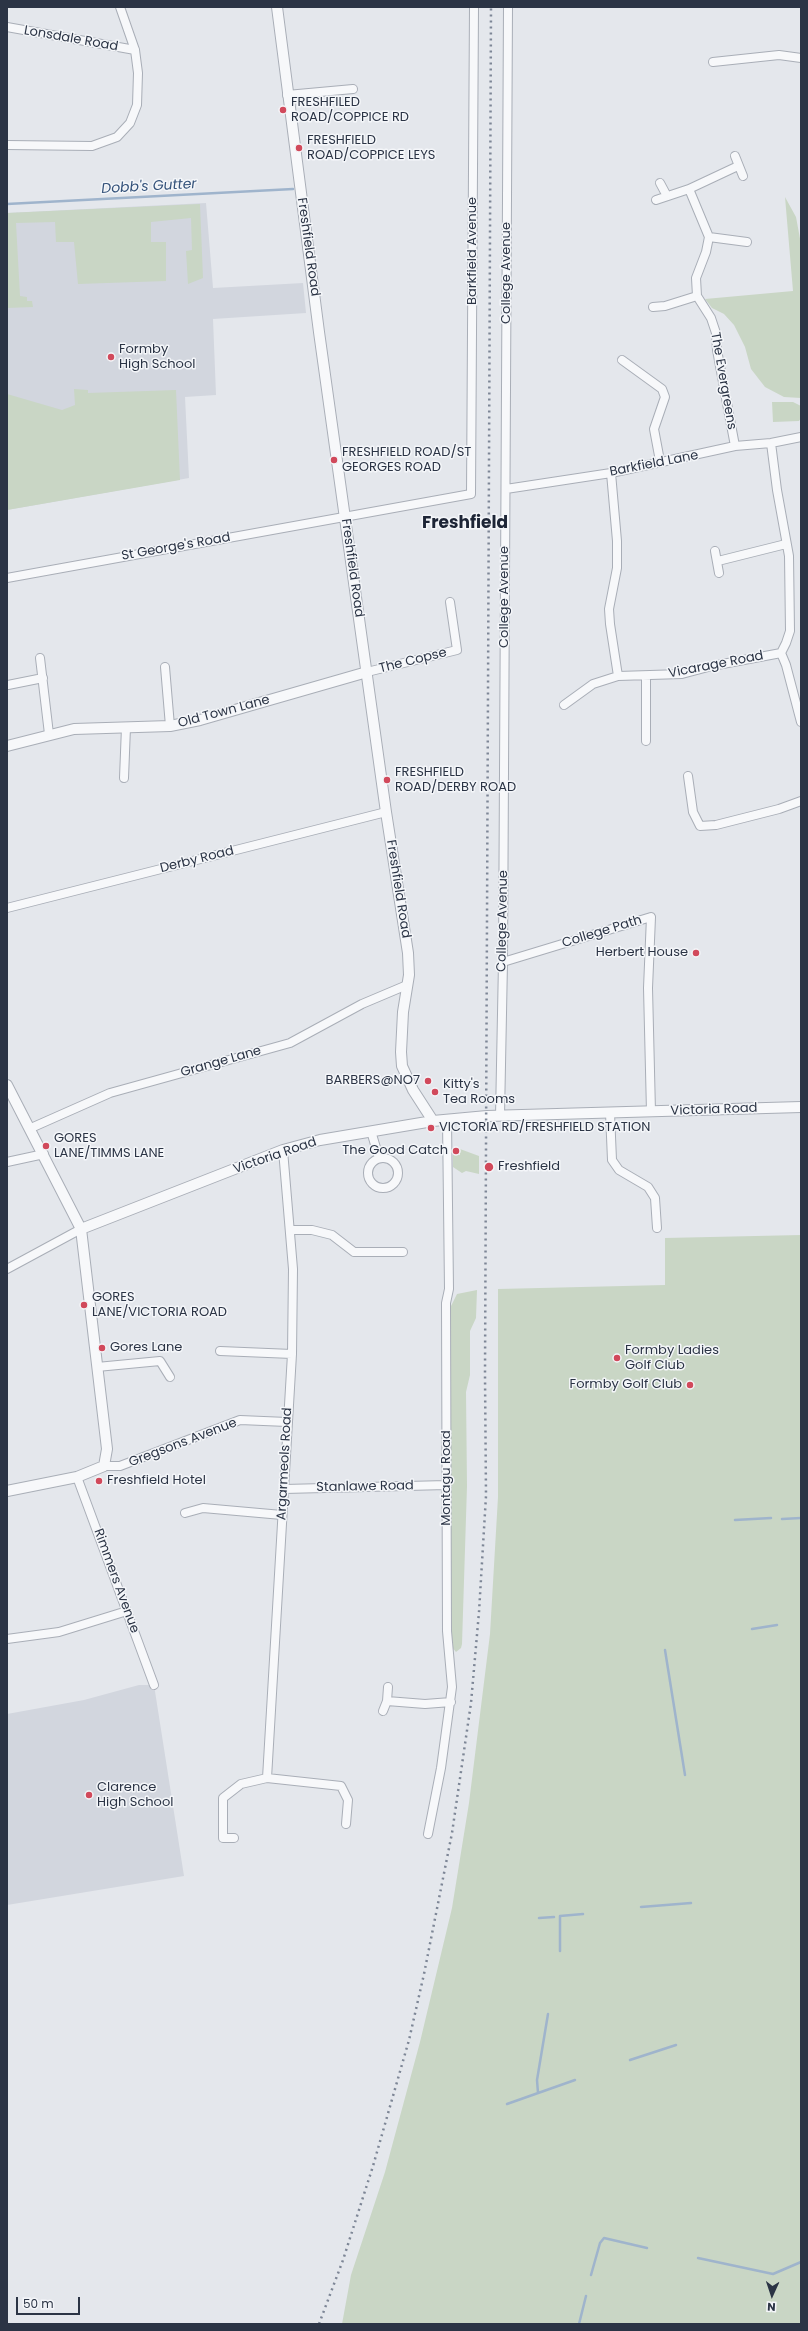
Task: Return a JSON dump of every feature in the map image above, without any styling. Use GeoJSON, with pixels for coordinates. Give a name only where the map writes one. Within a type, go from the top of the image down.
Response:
{"type":"FeatureCollection","features":[{"type":"Feature","properties":{"kind":"street","name":"Lonsdale Road"},"geometry":{"type":"LineString","coordinates":[[7,145],[92,146],[118,137],[130,123],[137,106],[138,73],[136,50],[120,7]]}},
{"type":"Feature","properties":{"kind":"street","name":"Freshfield Road"},"geometry":{"type":"LineString","coordinates":[[277,7],[287,95],[345,517],[386,812],[408,953],[407,985],[402,1012],[402,1066],[413,1090],[433,1121]]}},
{"type":"Feature","properties":{"kind":"street","name":"Barkfield Avenue"},"geometry":{"type":"LineString","coordinates":[[345,517],[471,494],[474,7]]}},
{"type":"Feature","properties":{"kind":"street","name":"College Avenue"},"geometry":{"type":"LineString","coordinates":[[500,1116],[503,962],[508,7]]}},
{"type":"Feature","properties":{"kind":"street","name":"Lonsdale Road"},"geometry":{"type":"LineString","coordinates":[[7,27],[136,50]]}},
{"type":"Feature","properties":{"kind":"street"},"geometry":{"type":"LineString","coordinates":[[713,62],[779,55],[801,58]]}},
{"type":"Feature","properties":{"kind":"street"},"geometry":{"type":"LineString","coordinates":[[287,95],[353,89]]}},
{"type":"Feature","properties":{"kind":"street"},"geometry":{"type":"LineString","coordinates":[[735,156],[743,176]]}},
{"type":"Feature","properties":{"kind":"street"},"geometry":{"type":"LineString","coordinates":[[656,200],[689,189],[738,166]]}},
{"type":"Feature","properties":{"kind":"street"},"geometry":{"type":"LineString","coordinates":[[660,183],[667,196]]}},
{"type":"Feature","properties":{"kind":"street"},"geometry":{"type":"LineString","coordinates":[[653,307],[665,306],[697,296],[696,278],[706,252],[709,237],[689,189]]}},
{"type":"Feature","properties":{"kind":"street"},"geometry":{"type":"LineString","coordinates":[[709,237],[747,242]]}},
{"type":"Feature","properties":{"kind":"street","name":"The Evergreens"},"geometry":{"type":"LineString","coordinates":[[697,296],[711,318],[716,333],[718,357],[735,446]]}},
{"type":"Feature","properties":{"kind":"street"},"geometry":{"type":"LineString","coordinates":[[622,360],[662,389],[665,397],[654,429],[660,461]]}},
{"type":"Feature","properties":{"kind":"street","name":"Barkfield Lane"},"geometry":{"type":"LineString","coordinates":[[506,489],[611,473],[660,461],[699,456],[735,446],[771,443],[801,437]]}},
{"type":"Feature","properties":{"kind":"street","name":"Vicarage Road"},"geometry":{"type":"LineString","coordinates":[[564,705],[593,684],[618,676],[646,677],[682,674],[712,666],[781,653],[790,632],[791,594],[786,544],[771,443]]}},
{"type":"Feature","properties":{"kind":"street"},"geometry":{"type":"LineString","coordinates":[[611,473],[617,541],[617,568],[610,609],[610,624],[618,676]]}},
{"type":"Feature","properties":{"kind":"street","name":"St George's Road"},"geometry":{"type":"LineString","coordinates":[[7,578],[345,517]]}},
{"type":"Feature","properties":{"kind":"street"},"geometry":{"type":"LineString","coordinates":[[718,561],[786,544]]}},
{"type":"Feature","properties":{"kind":"street"},"geometry":{"type":"LineString","coordinates":[[715,551],[719,573]]}},
{"type":"Feature","properties":{"kind":"street","name":"The Copse"},"geometry":{"type":"LineString","coordinates":[[367,672],[457,650],[450,602]]}},
{"type":"Feature","properties":{"kind":"street"},"geometry":{"type":"LineString","coordinates":[[781,653],[786,665],[801,722]]}},
{"type":"Feature","properties":{"kind":"street"},"geometry":{"type":"LineString","coordinates":[[40,658],[49,734]]}},
{"type":"Feature","properties":{"kind":"street"},"geometry":{"type":"LineString","coordinates":[[166,667],[170,726]]}},
{"type":"Feature","properties":{"kind":"street","name":"Old Town Lane"},"geometry":{"type":"LineString","coordinates":[[7,746],[49,734],[74,729],[170,726],[212,717],[367,672]]}},
{"type":"Feature","properties":{"kind":"street"},"geometry":{"type":"LineString","coordinates":[[646,677],[646,741]]}},
{"type":"Feature","properties":{"kind":"street"},"geometry":{"type":"LineString","coordinates":[[8,685],[43,678]]}},
{"type":"Feature","properties":{"kind":"street"},"geometry":{"type":"LineString","coordinates":[[124,778],[126,727]]}},
{"type":"Feature","properties":{"kind":"street"},"geometry":{"type":"LineString","coordinates":[[688,776],[694,812],[700,826],[716,825],[744,818],[794,805],[801,800]]}},
{"type":"Feature","properties":{"kind":"street","name":"Derby Road"},"geometry":{"type":"LineString","coordinates":[[7,908],[386,812]]}},
{"type":"Feature","properties":{"kind":"street","name":"College Path"},"geometry":{"type":"LineString","coordinates":[[503,962],[651,917],[648,988],[651,1112]]}},
{"type":"Feature","properties":{"kind":"street","name":"Grange Lane"},"geometry":{"type":"LineString","coordinates":[[31,1128],[110,1093],[290,1043],[362,1004],[407,985]]}},
{"type":"Feature","properties":{"kind":"street"},"geometry":{"type":"LineString","coordinates":[[7,1085],[31,1128],[81,1229],[107,1449],[104,1466],[77,1477],[7,1491]]}},
{"type":"Feature","properties":{"kind":"street","name":"Victoria Road"},"geometry":{"type":"LineString","coordinates":[[7,1268],[81,1229],[284,1150],[320,1140],[433,1121],[500,1116],[801,1107]]}},
{"type":"Feature","properties":{"kind":"street"},"geometry":{"type":"LineString","coordinates":[[610,1113],[612,1160],[618,1170],[648,1187],[655,1198],[658,1228]]}},
{"type":"Feature","properties":{"kind":"street","name":"Montagu Road"},"geometry":{"type":"LineString","coordinates":[[428,1834],[451,1702],[452,1677],[447,1631],[446,1303],[449,1288],[447,1120]]}},
{"type":"Feature","properties":{"kind":"street"},"geometry":{"type":"LineString","coordinates":[[371,1131],[379,1158]]}},
{"type":"Feature","properties":{"kind":"street","name":"Argarmeols Road"},"geometry":{"type":"LineString","coordinates":[[268,1778],[292,1354],[292,1269],[284,1150]]}},
{"type":"Feature","properties":{"kind":"street"},"geometry":{"type":"LineString","coordinates":[[7,1162],[44,1154]]}},
{"type":"Feature","properties":{"kind":"street"},"geometry":{"type":"LineString","coordinates":[[290,1230],[312,1230],[332,1235],[354,1252],[403,1252]]}},
{"type":"Feature","properties":{"kind":"street"},"geometry":{"type":"LineString","coordinates":[[220,1351],[292,1354]]}},
{"type":"Feature","properties":{"kind":"street"},"geometry":{"type":"LineString","coordinates":[[97,1367],[160,1361],[170,1377]]}},
{"type":"Feature","properties":{"kind":"street","name":"Gregsons Avenue"},"geometry":{"type":"LineString","coordinates":[[104,1466],[120,1466],[240,1420],[287,1422]]}},
{"type":"Feature","properties":{"kind":"street","name":"Rimmers Avenue"},"geometry":{"type":"LineString","coordinates":[[77,1477],[128,1611],[154,1685]]}},
{"type":"Feature","properties":{"kind":"street","name":"Stanlawe Road"},"geometry":{"type":"LineString","coordinates":[[284,1489],[446,1485]]}},
{"type":"Feature","properties":{"kind":"street"},"geometry":{"type":"LineString","coordinates":[[185,1513],[203,1508],[282,1515]]}},
{"type":"Feature","properties":{"kind":"street"},"geometry":{"type":"LineString","coordinates":[[7,1638],[59,1632],[128,1611]]}},
{"type":"Feature","properties":{"kind":"street"},"geometry":{"type":"LineString","coordinates":[[382,1711],[387,1701],[388,1687]]}},
{"type":"Feature","properties":{"kind":"street"},"geometry":{"type":"LineString","coordinates":[[387,1701],[425,1704],[451,1702]]}},
{"type":"Feature","properties":{"kind":"street"},"geometry":{"type":"LineString","coordinates":[[234,1838],[224,1838],[223,1798],[241,1784],[268,1778],[341,1786],[348,1800],[346,1824]]}},
{"type":"Feature","properties":{"kind":"shaded area","name":"Formby High School"},"geometry":{"type":"Polygon","coordinates":[[[206,203],[213,288],[303,283],[306,313],[213,319],[216,395],[185,397],[189,478],[7,510],[7,213],[206,203]]]}},
{"type":"Feature","properties":{"kind":"shaded area","name":"Clarence High School"},"geometry":{"type":"Polygon","coordinates":[[[139,1685],[154,1685],[184,1876],[7,1905],[7,1714],[84,1700],[139,1685]]]}},
{"type":"Feature","properties":{"kind":"green space"},"geometry":{"type":"Polygon","coordinates":[[[785,197],[796,217],[801,244],[801,398],[784,397],[765,387],[751,369],[745,347],[734,325],[724,314],[712,308],[705,299],[793,291],[785,197]]]}},
{"type":"Feature","properties":{"kind":"green space"},"geometry":{"type":"Polygon","coordinates":[[[200,204],[203,278],[188,284],[186,251],[192,250],[191,218],[151,222],[151,242],[166,242],[166,281],[78,284],[74,242],[56,242],[55,222],[16,223],[20,296],[27,297],[27,301],[32,301],[33,307],[7,308],[7,213],[200,204]]]}},
{"type":"Feature","properties":{"kind":"green space"},"geometry":{"type":"Polygon","coordinates":[[[74,389],[88,390],[88,393],[176,390],[180,480],[7,510],[7,394],[62,410],[75,405],[74,389]]]}},
{"type":"Feature","properties":{"kind":"green space"},"geometry":{"type":"Polygon","coordinates":[[[772,402],[793,402],[801,406],[801,418],[799,421],[773,422],[772,402]]]}},
{"type":"Feature","properties":{"kind":"green space"},"geometry":{"type":"Polygon","coordinates":[[[460,1149],[479,1156],[479,1174],[466,1171],[462,1173],[453,1167],[453,1155],[460,1155],[460,1149]]]}},
{"type":"Feature","properties":{"kind":"green space"},"geometry":{"type":"Polygon","coordinates":[[[801,1235],[801,2324],[342,2324],[351,2275],[385,2172],[420,2042],[452,1908],[469,1803],[490,1634],[498,1497],[498,1289],[665,1285],[665,1238],[801,1235]]]}},
{"type":"Feature","properties":{"kind":"green space"},"geometry":{"type":"Polygon","coordinates":[[[477,1290],[476,1318],[470,1331],[470,1375],[466,1392],[467,1486],[462,1644],[461,1648],[456,1652],[451,1646],[446,1316],[457,1294],[477,1290]]]}},
{"type":"Feature","properties":{"kind":"waterway","name":"Dobb's Gutter"},"geometry":{"type":"LineString","coordinates":[[7,204],[293,189]]}},
{"type":"Feature","properties":{"kind":"waterway"},"geometry":{"type":"LineString","coordinates":[[735,1520],[771,1518]]}},
{"type":"Feature","properties":{"kind":"waterway"},"geometry":{"type":"LineString","coordinates":[[782,1519],[801,1518]]}},
{"type":"Feature","properties":{"kind":"waterway"},"geometry":{"type":"LineString","coordinates":[[752,1629],[777,1625]]}},
{"type":"Feature","properties":{"kind":"waterway"},"geometry":{"type":"LineString","coordinates":[[665,1650],[685,1775]]}},
{"type":"Feature","properties":{"kind":"waterway"},"geometry":{"type":"LineString","coordinates":[[641,1907],[691,1903]]}},
{"type":"Feature","properties":{"kind":"waterway"},"geometry":{"type":"LineString","coordinates":[[560,1951],[560,1916],[583,1914]]}},
{"type":"Feature","properties":{"kind":"waterway"},"geometry":{"type":"LineString","coordinates":[[539,1918],[554,1917]]}},
{"type":"Feature","properties":{"kind":"waterway"},"geometry":{"type":"LineString","coordinates":[[538,2093],[537,2080],[548,2014]]}},
{"type":"Feature","properties":{"kind":"waterway"},"geometry":{"type":"LineString","coordinates":[[630,2060],[676,2045]]}},
{"type":"Feature","properties":{"kind":"waterway"},"geometry":{"type":"LineString","coordinates":[[507,2104],[575,2080]]}},
{"type":"Feature","properties":{"kind":"waterway"},"geometry":{"type":"LineString","coordinates":[[591,2275],[600,2243],[604,2238],[647,2248]]}},
{"type":"Feature","properties":{"kind":"waterway"},"geometry":{"type":"LineString","coordinates":[[698,2258],[773,2274],[801,2262]]}},
{"type":"Feature","properties":{"kind":"waterway"},"geometry":{"type":"LineString","coordinates":[[579,2324],[586,2296]]}},
{"type":"Feature","properties":{"kind":"railway"},"geometry":{"type":"LineString","coordinates":[[319,2324],[343,2260],[373,2166],[409,2040],[424,1974],[452,1833],[471,1703],[479,1612],[486,1496],[485,1375],[491,7]]}},
{"type":"Feature","properties":{"kind":"place","name":"FRESHFILED ROAD/COPPICE RD"},"geometry":{"type":"Point","coordinates":[283,110]}},
{"type":"Feature","properties":{"kind":"place","name":"FRESHFIELD ROAD/COPPICE LEYS"},"geometry":{"type":"Point","coordinates":[299,148]}},
{"type":"Feature","properties":{"kind":"place","name":"Formby High School"},"geometry":{"type":"Point","coordinates":[111,357]}},
{"type":"Feature","properties":{"kind":"place","name":"FRESHFIELD ROAD/ST GEORGES ROAD"},"geometry":{"type":"Point","coordinates":[334,460]}},
{"type":"Feature","properties":{"kind":"place","name":"FRESHFIELD ROAD/DERBY ROAD"},"geometry":{"type":"Point","coordinates":[387,780]}},
{"type":"Feature","properties":{"kind":"place","name":"Herbert House"},"geometry":{"type":"Point","coordinates":[696,953]}},
{"type":"Feature","properties":{"kind":"place","name":"BARBERS@NO7"},"geometry":{"type":"Point","coordinates":[428,1081]}},
{"type":"Feature","properties":{"kind":"place","name":"Kitty's Tea Rooms"},"geometry":{"type":"Point","coordinates":[435,1092]}},
{"type":"Feature","properties":{"kind":"place","name":"VICTORIA RD/FRESHFIELD STATION"},"geometry":{"type":"Point","coordinates":[431,1128]}},
{"type":"Feature","properties":{"kind":"place","name":"GORES LANE/TIMMS LANE"},"geometry":{"type":"Point","coordinates":[46,1146]}},
{"type":"Feature","properties":{"kind":"place","name":"The Good Catch"},"geometry":{"type":"Point","coordinates":[456,1151]}},
{"type":"Feature","properties":{"kind":"place","name":"Freshfield"},"geometry":{"type":"Point","coordinates":[489,1167]}},
{"type":"Feature","properties":{"kind":"place","name":"GORES LANE/VICTORIA ROAD"},"geometry":{"type":"Point","coordinates":[84,1305]}},
{"type":"Feature","properties":{"kind":"place","name":"Gores Lane"},"geometry":{"type":"Point","coordinates":[102,1348]}},
{"type":"Feature","properties":{"kind":"place","name":"Formby Ladies Golf Club"},"geometry":{"type":"Point","coordinates":[617,1358]}},
{"type":"Feature","properties":{"kind":"place","name":"Formby Golf Club"},"geometry":{"type":"Point","coordinates":[690,1385]}},
{"type":"Feature","properties":{"kind":"place","name":"Freshfield Hotel"},"geometry":{"type":"Point","coordinates":[99,1481]}},
{"type":"Feature","properties":{"kind":"place","name":"Clarence High School"},"geometry":{"type":"Point","coordinates":[89,1795]}},
{"type":"Feature","properties":{"kind":"district","name":"Freshfield"},"geometry":{"type":"Point","coordinates":[465,524]}}]}
